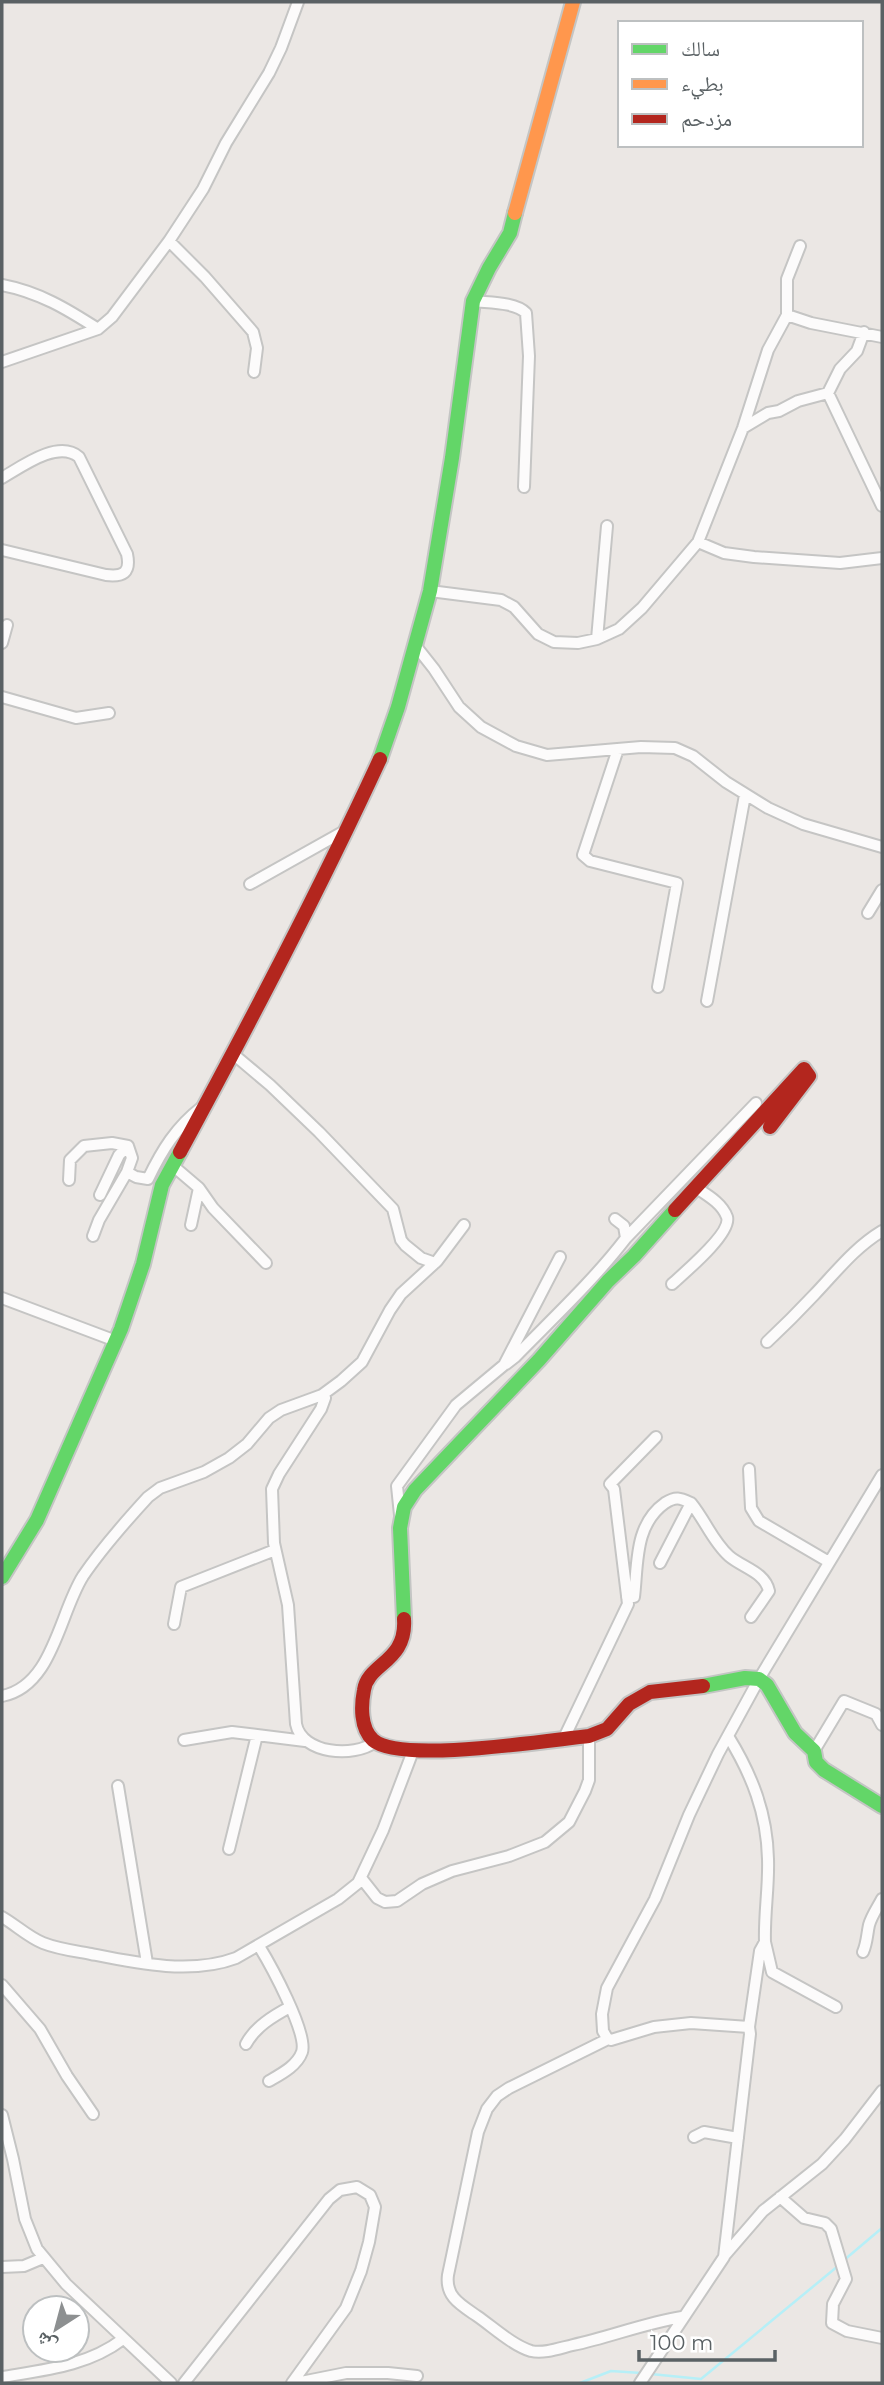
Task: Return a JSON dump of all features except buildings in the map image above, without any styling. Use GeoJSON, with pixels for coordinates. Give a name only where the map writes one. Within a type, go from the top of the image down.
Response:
{"type":"FeatureCollection","features":[{"type":"Feature","properties":{"kind":"street"},"geometry":{"type":"LineString","coordinates":[[2,362],[98,329],[112,317],[204,189],[226,143],[269,73],[298,2]]}},
{"type":"Feature","properties":{"kind":"street"},"geometry":{"type":"LineString","coordinates":[[2,1577],[37,1520],[116,1341],[137,1284],[162,1185],[283,960],[380,758],[398,707],[430,591],[452,458],[473,301],[477,289],[510,233],[573,2]]}},
{"type":"Feature","properties":{"kind":"street"},"geometry":{"type":"LineString","coordinates":[[169,241],[253,332],[257,348],[254,372]]}},
{"type":"Feature","properties":{"kind":"street"},"geometry":{"type":"LineString","coordinates":[[430,591],[501,600],[514,607],[538,634],[554,642],[578,643],[597,639],[615,632],[642,608],[698,542],[743,428],[768,350],[787,315],[787,279],[800,246]]}},
{"type":"Feature","properties":{"kind":"street"},"geometry":{"type":"LineString","coordinates":[[2,285],[30,292],[59,304],[98,329]]}},
{"type":"Feature","properties":{"kind":"street"},"geometry":{"type":"LineString","coordinates":[[473,301],[509,304],[522,308],[526,313],[529,356],[524,487]]}},
{"type":"Feature","properties":{"kind":"street"},"geometry":{"type":"LineString","coordinates":[[787,315],[811,323],[882,337]]}},
{"type":"Feature","properties":{"kind":"street"},"geometry":{"type":"LineString","coordinates":[[743,428],[768,413],[828,393],[840,369],[857,351],[864,332]]}},
{"type":"Feature","properties":{"kind":"street"},"geometry":{"type":"LineString","coordinates":[[828,393],[882,506]]}},
{"type":"Feature","properties":{"kind":"street"},"geometry":{"type":"LineString","coordinates":[[2,478],[58,450],[74,453],[79,457],[127,554],[129,565],[124,573],[117,576],[106,575],[2,550]]}},
{"type":"Feature","properties":{"kind":"street"},"geometry":{"type":"LineString","coordinates":[[597,639],[607,526]]}},
{"type":"Feature","properties":{"kind":"street"},"geometry":{"type":"LineString","coordinates":[[698,542],[724,553],[754,557],[840,563],[882,558]]}},
{"type":"Feature","properties":{"kind":"street"},"geometry":{"type":"LineString","coordinates":[[2,643],[7,625]]}},
{"type":"Feature","properties":{"kind":"street"},"geometry":{"type":"LineString","coordinates":[[415,645],[459,707],[481,727],[516,746],[547,755],[657,746],[675,748],[693,756],[745,795],[803,824],[882,846]]}},
{"type":"Feature","properties":{"kind":"street"},"geometry":{"type":"LineString","coordinates":[[2,697],[76,718],[109,713]]}},
{"type":"Feature","properties":{"kind":"street"},"geometry":{"type":"LineString","coordinates":[[618,749],[583,855],[590,861],[677,883],[658,987]]}},
{"type":"Feature","properties":{"kind":"street"},"geometry":{"type":"LineString","coordinates":[[706,1001],[745,795]]}},
{"type":"Feature","properties":{"kind":"street"},"geometry":{"type":"LineString","coordinates":[[250,884],[348,829]]}},
{"type":"Feature","properties":{"kind":"street"},"geometry":{"type":"LineString","coordinates":[[868,913],[882,890]]}},
{"type":"Feature","properties":{"kind":"street"},"geometry":{"type":"LineString","coordinates":[[232,1053],[319,1132],[393,1209],[401,1240],[405,1245],[421,1258],[435,1263]]}},
{"type":"Feature","properties":{"kind":"street"},"geometry":{"type":"LineString","coordinates":[[401,1517],[404,1507],[420,1484],[539,1360],[804,1069],[809,1076],[771,1127]]}},
{"type":"Feature","properties":{"kind":"street"},"geometry":{"type":"LineString","coordinates":[[756,1103],[626,1238],[612,1257],[551,1321],[515,1357],[456,1405],[397,1486],[406,1621],[404,1637],[396,1653],[366,1681],[362,1695],[364,1724],[366,1732],[375,1742],[413,1751],[589,1736],[607,1729],[629,1704],[650,1692],[693,1688],[745,1678],[759,1679],[771,1691],[796,1733],[814,1751],[816,1762],[824,1770],[882,1806]]}},
{"type":"Feature","properties":{"kind":"street"},"geometry":{"type":"LineString","coordinates":[[127,1172],[148,1179],[164,1146],[185,1119],[202,1107]]}},
{"type":"Feature","properties":{"kind":"street"},"geometry":{"type":"LineString","coordinates":[[69,1180],[70,1160],[84,1146],[112,1143],[128,1146]]}},
{"type":"Feature","properties":{"kind":"street"},"geometry":{"type":"LineString","coordinates":[[93,1236],[99,1220],[127,1172],[132,1158],[128,1146]]}},
{"type":"Feature","properties":{"kind":"street"},"geometry":{"type":"LineString","coordinates":[[100,1195],[119,1154],[128,1146]]}},
{"type":"Feature","properties":{"kind":"street"},"geometry":{"type":"LineString","coordinates":[[172,1165],[199,1188],[213,1208],[266,1264]]}},
{"type":"Feature","properties":{"kind":"street"},"geometry":{"type":"LineString","coordinates":[[672,1284],[727,1227],[728,1220],[716,1201],[695,1187]]}},
{"type":"Feature","properties":{"kind":"street"},"geometry":{"type":"LineString","coordinates":[[191,1225],[199,1188]]}},
{"type":"Feature","properties":{"kind":"street"},"geometry":{"type":"LineString","coordinates":[[615,1219],[624,1226],[626,1238]]}},
{"type":"Feature","properties":{"kind":"street"},"geometry":{"type":"LineString","coordinates":[[2,1696],[20,1691],[32,1681],[58,1635],[68,1607],[84,1576],[148,1497],[160,1488],[204,1472],[229,1458],[247,1444],[268,1418],[281,1410],[322,1395],[362,1362],[401,1294],[435,1263],[464,1225]]}},
{"type":"Feature","properties":{"kind":"street"},"geometry":{"type":"LineString","coordinates":[[767,1342],[836,1269],[882,1231]]}},
{"type":"Feature","properties":{"kind":"street"},"geometry":{"type":"LineString","coordinates":[[504,1365],[560,1257]]}},
{"type":"Feature","properties":{"kind":"street"},"geometry":{"type":"LineString","coordinates":[[2,1298],[116,1341]]}},
{"type":"Feature","properties":{"kind":"street"},"geometry":{"type":"LineString","coordinates":[[305,1741],[296,1724],[288,1605],[275,1550],[272,1515],[274,1484],[321,1409],[325,1398],[322,1395]]}},
{"type":"Feature","properties":{"kind":"street"},"geometry":{"type":"LineString","coordinates":[[565,1738],[628,1604],[614,1489],[610,1484],[656,1437]]}},
{"type":"Feature","properties":{"kind":"street"},"geometry":{"type":"LineString","coordinates":[[749,1469],[751,1508],[759,1521],[829,1562]]}},
{"type":"Feature","properties":{"kind":"street"},"geometry":{"type":"LineString","coordinates":[[608,2039],[603,2031],[602,2014],[607,1988],[643,1925],[690,1815],[759,1679],[882,1475]]}},
{"type":"Feature","properties":{"kind":"street"},"geometry":{"type":"LineString","coordinates":[[627,1597],[634,1597],[638,1554],[647,1524],[659,1507],[673,1498],[680,1498],[691,1503],[719,1546],[748,1569],[761,1575],[767,1583],[769,1591],[751,1617]]}},
{"type":"Feature","properties":{"kind":"street"},"geometry":{"type":"LineString","coordinates":[[660,1563],[691,1503]]}},
{"type":"Feature","properties":{"kind":"street"},"geometry":{"type":"LineString","coordinates":[[174,1624],[181,1587],[275,1550]]}},
{"type":"Feature","properties":{"kind":"street"},"geometry":{"type":"LineString","coordinates":[[814,1751],[844,1701],[876,1714],[882,1725]]}},
{"type":"Feature","properties":{"kind":"street"},"geometry":{"type":"LineString","coordinates":[[184,1740],[232,1732],[305,1741],[317,1747],[353,1750],[366,1748],[375,1742]]}},
{"type":"Feature","properties":{"kind":"street"},"geometry":{"type":"LineString","coordinates":[[229,1849],[257,1735]]}},
{"type":"Feature","properties":{"kind":"street"},"geometry":{"type":"LineString","coordinates":[[362,1879],[377,1898],[385,1902],[397,1901],[422,1884],[452,1871],[509,1856],[545,1842],[569,1822],[585,1791],[589,1780],[589,1736]]}},
{"type":"Feature","properties":{"kind":"street"},"geometry":{"type":"LineString","coordinates":[[728,1737],[748,1770],[760,1801],[766,1827],[768,1861],[764,1919],[765,1942],[772,1972],[836,2007]]}},
{"type":"Feature","properties":{"kind":"street"},"geometry":{"type":"LineString","coordinates":[[2,1917],[34,1939],[57,1947],[147,1963],[192,1966],[219,1964],[259,1946],[348,1893],[362,1879],[413,1751]]}},
{"type":"Feature","properties":{"kind":"street"},"geometry":{"type":"LineString","coordinates":[[118,1786],[147,1963]]}},
{"type":"Feature","properties":{"kind":"street"},"geometry":{"type":"LineString","coordinates":[[863,1952],[868,1940],[868,1928],[882,1899]]}},
{"type":"Feature","properties":{"kind":"street"},"geometry":{"type":"LineString","coordinates":[[724,2257],[749,2049],[749,2027],[760,1951],[765,1942]]}},
{"type":"Feature","properties":{"kind":"street"},"geometry":{"type":"LineString","coordinates":[[259,1946],[290,2007],[302,2037],[303,2049],[291,2067],[270,2081]]}},
{"type":"Feature","properties":{"kind":"street"},"geometry":{"type":"LineString","coordinates":[[2,1985],[40,2029],[93,2114]]}},
{"type":"Feature","properties":{"kind":"street"},"geometry":{"type":"LineString","coordinates":[[246,2044],[250,2036],[264,2024],[290,2007]]}},
{"type":"Feature","properties":{"kind":"street"},"geometry":{"type":"LineString","coordinates":[[682,2317],[578,2344],[534,2351],[513,2341],[456,2301],[447,2287],[448,2275],[478,2132],[487,2109],[497,2096],[608,2039],[616,2040],[665,2025],[691,2023],[749,2027]]}},
{"type":"Feature","properties":{"kind":"street"},"geometry":{"type":"LineString","coordinates":[[640,2383],[724,2257],[763,2211],[822,2164],[854,2129],[882,2091]]}},
{"type":"Feature","properties":{"kind":"street"},"geometry":{"type":"LineString","coordinates":[[2,2115],[24,2220],[43,2258],[171,2383]]}},
{"type":"Feature","properties":{"kind":"street"},"geometry":{"type":"LineString","coordinates":[[694,2137],[704,2132],[738,2138]]}},
{"type":"Feature","properties":{"kind":"street"},"geometry":{"type":"LineString","coordinates":[[184,2383],[329,2199],[340,2190],[357,2187],[370,2195],[374,2207],[369,2242],[358,2279],[346,2308],[294,2383]]}},
{"type":"Feature","properties":{"kind":"street"},"geometry":{"type":"LineString","coordinates":[[780,2197],[804,2218],[825,2223],[835,2236],[846,2279],[833,2304],[832,2323],[847,2330],[882,2338]]}},
{"type":"Feature","properties":{"kind":"street"},"geometry":{"type":"LineString","coordinates":[[2,2267],[24,2266],[43,2258]]}},
{"type":"Feature","properties":{"kind":"street"},"geometry":{"type":"LineString","coordinates":[[2,2377],[78,2362],[100,2354],[123,2339]]}},
{"type":"Feature","properties":{"kind":"street"},"geometry":{"type":"LineString","coordinates":[[294,2383],[346,2373],[417,2376]]}},
{"type":"Feature","properties":{"kind":"waterway"},"geometry":{"type":"LineString","coordinates":[[843,2261],[882,2228]]}},
{"type":"Feature","properties":{"kind":"waterway"},"geometry":{"type":"LineString","coordinates":[[651,2374],[701,2379],[838,2266]]}},
{"type":"Feature","properties":{"kind":"waterway"},"geometry":{"type":"LineString","coordinates":[[580,2383],[611,2371],[641,2373]]}},
{"type":"Feature","properties":{"kind":"traffic: fast"},"geometry":{"type":"LineString","coordinates":[[380,759],[398,707],[430,591],[452,458],[473,301],[510,233],[515,213]]}},
{"type":"Feature","properties":{"kind":"traffic: fast"},"geometry":{"type":"LineString","coordinates":[[2,1577],[37,1520],[121,1329],[143,1264],[162,1185],[180,1152]]}},
{"type":"Feature","properties":{"kind":"traffic: fast"},"geometry":{"type":"LineString","coordinates":[[404,1619],[400,1528],[404,1507],[415,1490],[539,1360],[675,1210]]}},
{"type":"Feature","properties":{"kind":"traffic: fast"},"geometry":{"type":"LineString","coordinates":[[703,1686],[745,1678],[759,1679],[767,1685],[795,1733],[814,1751],[816,1762],[824,1770],[882,1806]]}},
{"type":"Feature","properties":{"kind":"traffic: slow"},"geometry":{"type":"LineString","coordinates":[[515,213],[573,2]]}},
{"type":"Feature","properties":{"kind":"traffic: jam"},"geometry":{"type":"LineString","coordinates":[[180,1152],[283,957],[380,759]]}},
{"type":"Feature","properties":{"kind":"traffic: jam"},"geometry":{"type":"LineString","coordinates":[[675,1210],[804,1069],[809,1076],[770,1127]]}},
{"type":"Feature","properties":{"kind":"traffic: jam"},"geometry":{"type":"LineString","coordinates":[[404,1619],[400,1644],[367,1681],[363,1696],[362,1716],[366,1729],[373,1740],[388,1747],[443,1750],[589,1736],[607,1729],[629,1704],[650,1692],[703,1686]]}}]}
